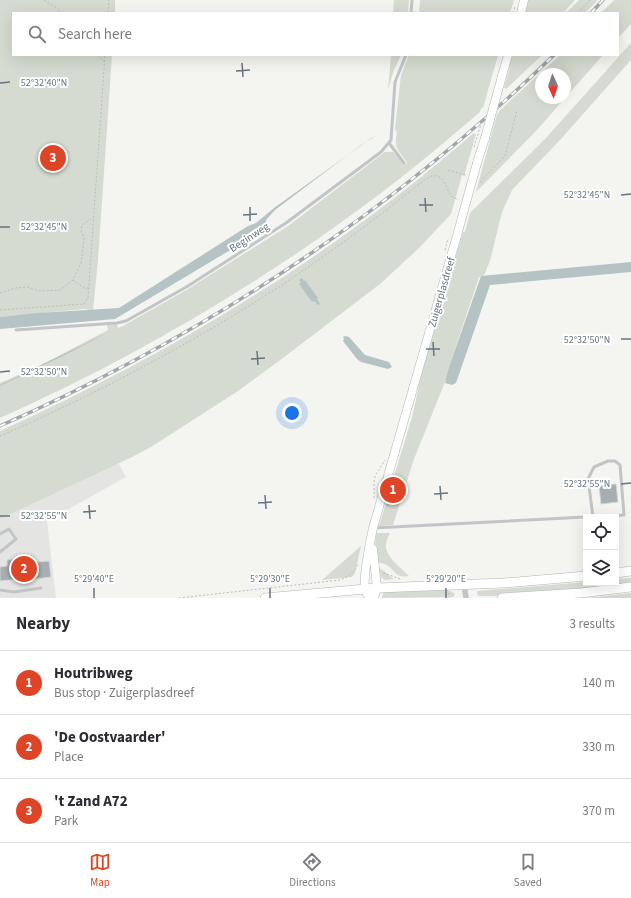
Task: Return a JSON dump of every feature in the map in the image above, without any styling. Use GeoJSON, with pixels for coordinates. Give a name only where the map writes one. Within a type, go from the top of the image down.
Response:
{"type":"FeatureCollection","features":[{"type":"Feature","properties":{"kind":"main road"},"geometry":{"type":"LineString","coordinates":[[521,12],[524,0]]}},
{"type":"Feature","properties":{"kind":"main road","name":"Zuigerplasdreef"},"geometry":{"type":"LineString","coordinates":[[369,598],[365,589],[373,528],[508,56]]}},
{"type":"Feature","properties":{"kind":"main road","name":"Zuigerplasdreef"},"geometry":{"type":"LineString","coordinates":[[373,528],[373,555],[377,588],[374,598]]}},
{"type":"Feature","properties":{"kind":"main road"},"geometry":{"type":"LineString","coordinates":[[619,573],[631,571]]}},
{"type":"Feature","properties":{"kind":"main road"},"geometry":{"type":"LineString","coordinates":[[265,598],[377,588],[539,581],[583,576]]}},
{"type":"Feature","properties":{"kind":"main road"},"geometry":{"type":"LineString","coordinates":[[502,598],[581,593],[631,586]]}},
{"type":"Feature","properties":{"kind":"street"},"geometry":{"type":"LineString","coordinates":[[464,585],[466,598]]}},
{"type":"Feature","properties":{"kind":"lane"},"geometry":{"type":"LineString","coordinates":[[411,12],[412,0]]}},
{"type":"Feature","properties":{"kind":"lane"},"geometry":{"type":"LineString","coordinates":[[404,162],[389,142],[391,140],[395,82],[406,56]]}},
{"type":"Feature","properties":{"kind":"lane","name":"Beginweg"},"geometry":{"type":"LineString","coordinates":[[16,330],[117,323],[132,318],[188,286],[286,223],[366,164],[381,152],[389,142]]}},
{"type":"Feature","properties":{"kind":"lane"},"geometry":{"type":"LineString","coordinates":[[608,461],[615,461],[620,465],[624,515],[593,517],[588,479],[594,467],[608,461]]}},
{"type":"Feature","properties":{"kind":"lane"},"geometry":{"type":"LineString","coordinates":[[373,528],[583,517]]}},
{"type":"Feature","properties":{"kind":"lane"},"geometry":{"type":"LineString","coordinates":[[0,534],[9,529],[16,539],[0,552]]}},
{"type":"Feature","properties":{"kind":"lane"},"geometry":{"type":"LineString","coordinates":[[0,590],[14,592],[41,588]]}},
{"type":"Feature","properties":{"kind":"path"},"geometry":{"type":"LineString","coordinates":[[44,0],[61,12]]}},
{"type":"Feature","properties":{"kind":"path"},"geometry":{"type":"LineString","coordinates":[[108,12],[109,0]]}},
{"type":"Feature","properties":{"kind":"path"},"geometry":{"type":"LineString","coordinates":[[579,12],[590,0]]}},
{"type":"Feature","properties":{"kind":"path"},"geometry":{"type":"LineString","coordinates":[[98,56],[105,62]]}},
{"type":"Feature","properties":{"kind":"path"},"geometry":{"type":"LineString","coordinates":[[0,310],[84,304],[88,298],[105,56]]}},
{"type":"Feature","properties":{"kind":"path"},"geometry":{"type":"LineString","coordinates":[[476,186],[505,156],[517,110]]}},
{"type":"Feature","properties":{"kind":"path"},"geometry":{"type":"LineString","coordinates":[[448,170],[466,175]]}},
{"type":"Feature","properties":{"kind":"path"},"geometry":{"type":"LineString","coordinates":[[0,436],[100,390],[209,330],[329,252],[431,176],[439,176],[443,180],[454,199],[461,198]]}},
{"type":"Feature","properties":{"kind":"path"},"geometry":{"type":"LineString","coordinates":[[0,293],[16,288],[27,287],[40,291],[60,290],[73,280],[81,263],[84,239],[82,225],[94,217]]}},
{"type":"Feature","properties":{"kind":"path"},"geometry":{"type":"LineString","coordinates":[[73,280],[84,288],[88,288]]}},
{"type":"Feature","properties":{"kind":"path"},"geometry":{"type":"LineString","coordinates":[[374,500],[374,482],[376,474],[385,460]]}},
{"type":"Feature","properties":{"kind":"path"},"geometry":{"type":"LineString","coordinates":[[376,474],[381,476]]}},
{"type":"Feature","properties":{"kind":"path"},"geometry":{"type":"LineString","coordinates":[[386,510],[390,499]]}},
{"type":"Feature","properties":{"kind":"path"},"geometry":{"type":"LineString","coordinates":[[179,598],[340,580],[346,578],[355,570],[366,573]]}},
{"type":"Feature","properties":{"kind":"path"},"geometry":{"type":"LineString","coordinates":[[375,572],[387,573],[403,579]]}},
{"type":"Feature","properties":{"kind":"shaded area"},"geometry":{"type":"Polygon","coordinates":[[[0,0],[115,0],[115,12],[12,12],[12,56],[112,56],[98,260],[93,310],[84,309],[0,317],[0,0]]]}},
{"type":"Feature","properties":{"kind":"shaded area"},"geometry":{"type":"Polygon","coordinates":[[[394,0],[409,0],[408,12],[393,12],[394,0]]]}},
{"type":"Feature","properties":{"kind":"shaded area"},"geometry":{"type":"Polygon","coordinates":[[[420,0],[514,0],[510,12],[419,12],[420,0]]]}},
{"type":"Feature","properties":{"kind":"shaded area"},"geometry":{"type":"Polygon","coordinates":[[[528,0],[575,0],[564,12],[524,12],[528,0]]]}},
{"type":"Feature","properties":{"kind":"shaded area"},"geometry":{"type":"Polygon","coordinates":[[[579,0],[598,0],[586,12],[567,12],[579,0]]]}},
{"type":"Feature","properties":{"kind":"shaded area"},"geometry":{"type":"Polygon","coordinates":[[[614,0],[631,0],[631,24],[619,37],[619,12],[602,12],[614,0]]]}},
{"type":"Feature","properties":{"kind":"shaded area"},"geometry":{"type":"Polygon","coordinates":[[[631,43],[631,60],[560,140],[512,190],[502,212],[490,261],[484,275],[479,277],[447,377],[414,459],[393,525],[379,526],[413,414],[421,375],[470,213],[545,139],[631,43]]]}},
{"type":"Feature","properties":{"kind":"shaded area"},"geometry":{"type":"Polygon","coordinates":[[[391,56],[401,56],[394,70],[388,90],[391,56]]]}},
{"type":"Feature","properties":{"kind":"shaded area"},"geometry":{"type":"Polygon","coordinates":[[[409,56],[498,56],[483,108],[481,108],[480,112],[430,154],[343,221],[261,277],[177,328],[90,375],[0,418],[0,383],[41,365],[108,330],[107,325],[117,324],[118,328],[123,326],[188,289],[288,226],[385,152],[393,152],[404,165],[407,163],[396,146],[397,133],[395,129],[401,75],[409,56]]]}},
{"type":"Feature","properties":{"kind":"shaded area"},"geometry":{"type":"Polygon","coordinates":[[[512,56],[541,56],[505,90],[506,88],[504,88],[510,67],[508,67],[512,56]]]}},
{"type":"Feature","properties":{"kind":"shaded area"},"geometry":{"type":"Polygon","coordinates":[[[559,56],[602,56],[571,91],[571,68],[546,68],[559,56]]]}},
{"type":"Feature","properties":{"kind":"shaded area"},"geometry":{"type":"Polygon","coordinates":[[[535,78],[535,104],[560,104],[536,131],[476,192],[497,114],[535,78]]]}},
{"type":"Feature","properties":{"kind":"shaded area"},"geometry":{"type":"Polygon","coordinates":[[[475,132],[474,134],[476,134],[464,176],[462,175],[451,214],[419,248],[380,284],[238,391],[151,447],[0,519],[0,431],[64,401],[126,369],[188,335],[248,299],[307,261],[365,220],[421,177],[475,132]]]}},
{"type":"Feature","properties":{"kind":"shaded area"},"geometry":{"type":"Polygon","coordinates":[[[348,155],[275,210],[266,220],[266,227],[252,237],[115,319],[0,329],[0,317],[119,308],[248,226],[256,223],[274,208],[348,155]]]}},
{"type":"Feature","properties":{"kind":"shaded area"},"geometry":{"type":"Polygon","coordinates":[[[631,262],[631,272],[490,285],[456,383],[452,385],[445,383],[449,367],[481,276],[631,262]]]}},
{"type":"Feature","properties":{"kind":"shaded area"},"geometry":{"type":"Polygon","coordinates":[[[302,278],[318,298],[317,299],[320,304],[318,305],[314,301],[312,302],[299,284],[301,282],[299,280],[302,278]]]}},
{"type":"Feature","properties":{"kind":"shaded area"},"geometry":{"type":"Polygon","coordinates":[[[107,333],[69,353],[0,386],[0,385],[107,333]]]}},
{"type":"Feature","properties":{"kind":"shaded area"},"geometry":{"type":"Polygon","coordinates":[[[343,337],[349,337],[365,355],[389,362],[392,367],[388,369],[361,362],[343,341],[343,337]]]}},
{"type":"Feature","properties":{"kind":"shaded area"},"geometry":{"type":"Polygon","coordinates":[[[118,463],[126,477],[47,521],[56,598],[0,598],[0,519],[118,463]]]}},
{"type":"Feature","properties":{"kind":"shaded area"},"geometry":{"type":"Polygon","coordinates":[[[376,533],[390,533],[386,544],[387,552],[396,564],[409,576],[404,577],[398,575],[385,564],[375,562],[376,533]]]}},
{"type":"Feature","properties":{"kind":"shaded area"},"geometry":{"type":"Polygon","coordinates":[[[361,546],[355,573],[352,577],[322,580],[361,546]]]}},
{"type":"Feature","properties":{"kind":"shaded area"},"geometry":{"type":"Polygon","coordinates":[[[377,568],[384,571],[394,579],[385,580],[381,577],[377,568]]]}},
{"type":"Feature","properties":{"kind":"shaded area"},"geometry":{"type":"Polygon","coordinates":[[[631,578],[631,584],[619,585],[619,579],[631,578]]]}},
{"type":"Feature","properties":{"kind":"shaded area"},"geometry":{"type":"Polygon","coordinates":[[[583,582],[583,586],[611,586],[498,596],[479,596],[477,594],[478,591],[583,582]]]}},
{"type":"Feature","properties":{"kind":"shaded area"},"geometry":{"type":"Polygon","coordinates":[[[448,590],[454,593],[455,595],[453,597],[382,598],[383,593],[388,592],[448,590]]]}},
{"type":"Feature","properties":{"kind":"shaded area"},"geometry":{"type":"Polygon","coordinates":[[[631,593],[631,598],[588,598],[631,593]]]}},
{"type":"Feature","properties":{"kind":"building"},"geometry":{"type":"Polygon","coordinates":[[[616,484],[618,502],[601,504],[599,486],[616,484]]]}},
{"type":"Feature","properties":{"kind":"building"},"geometry":{"type":"Polygon","coordinates":[[[27,557],[28,563],[49,561],[51,577],[0,581],[0,567],[7,566],[7,560],[27,557]]]}},
{"type":"Feature","properties":{"kind":"railway"},"geometry":{"type":"LineString","coordinates":[[592,12],[603,0]]}},
{"type":"Feature","properties":{"kind":"railway"},"geometry":{"type":"LineString","coordinates":[[0,426],[76,390],[150,352],[223,310],[294,265],[362,217],[428,166],[492,112],[553,56]]}},
{"type":"Feature","properties":{"kind":"place","name":"'t Zand A72"},"geometry":{"type":"Point","coordinates":[53,158]}},
{"type":"Feature","properties":{"kind":"place","name":"Houtribweg"},"geometry":{"type":"Point","coordinates":[393,490]}},
{"type":"Feature","properties":{"kind":"place","name":"'De Oostvaarder'"},"geometry":{"type":"Point","coordinates":[24,569]}}]}
